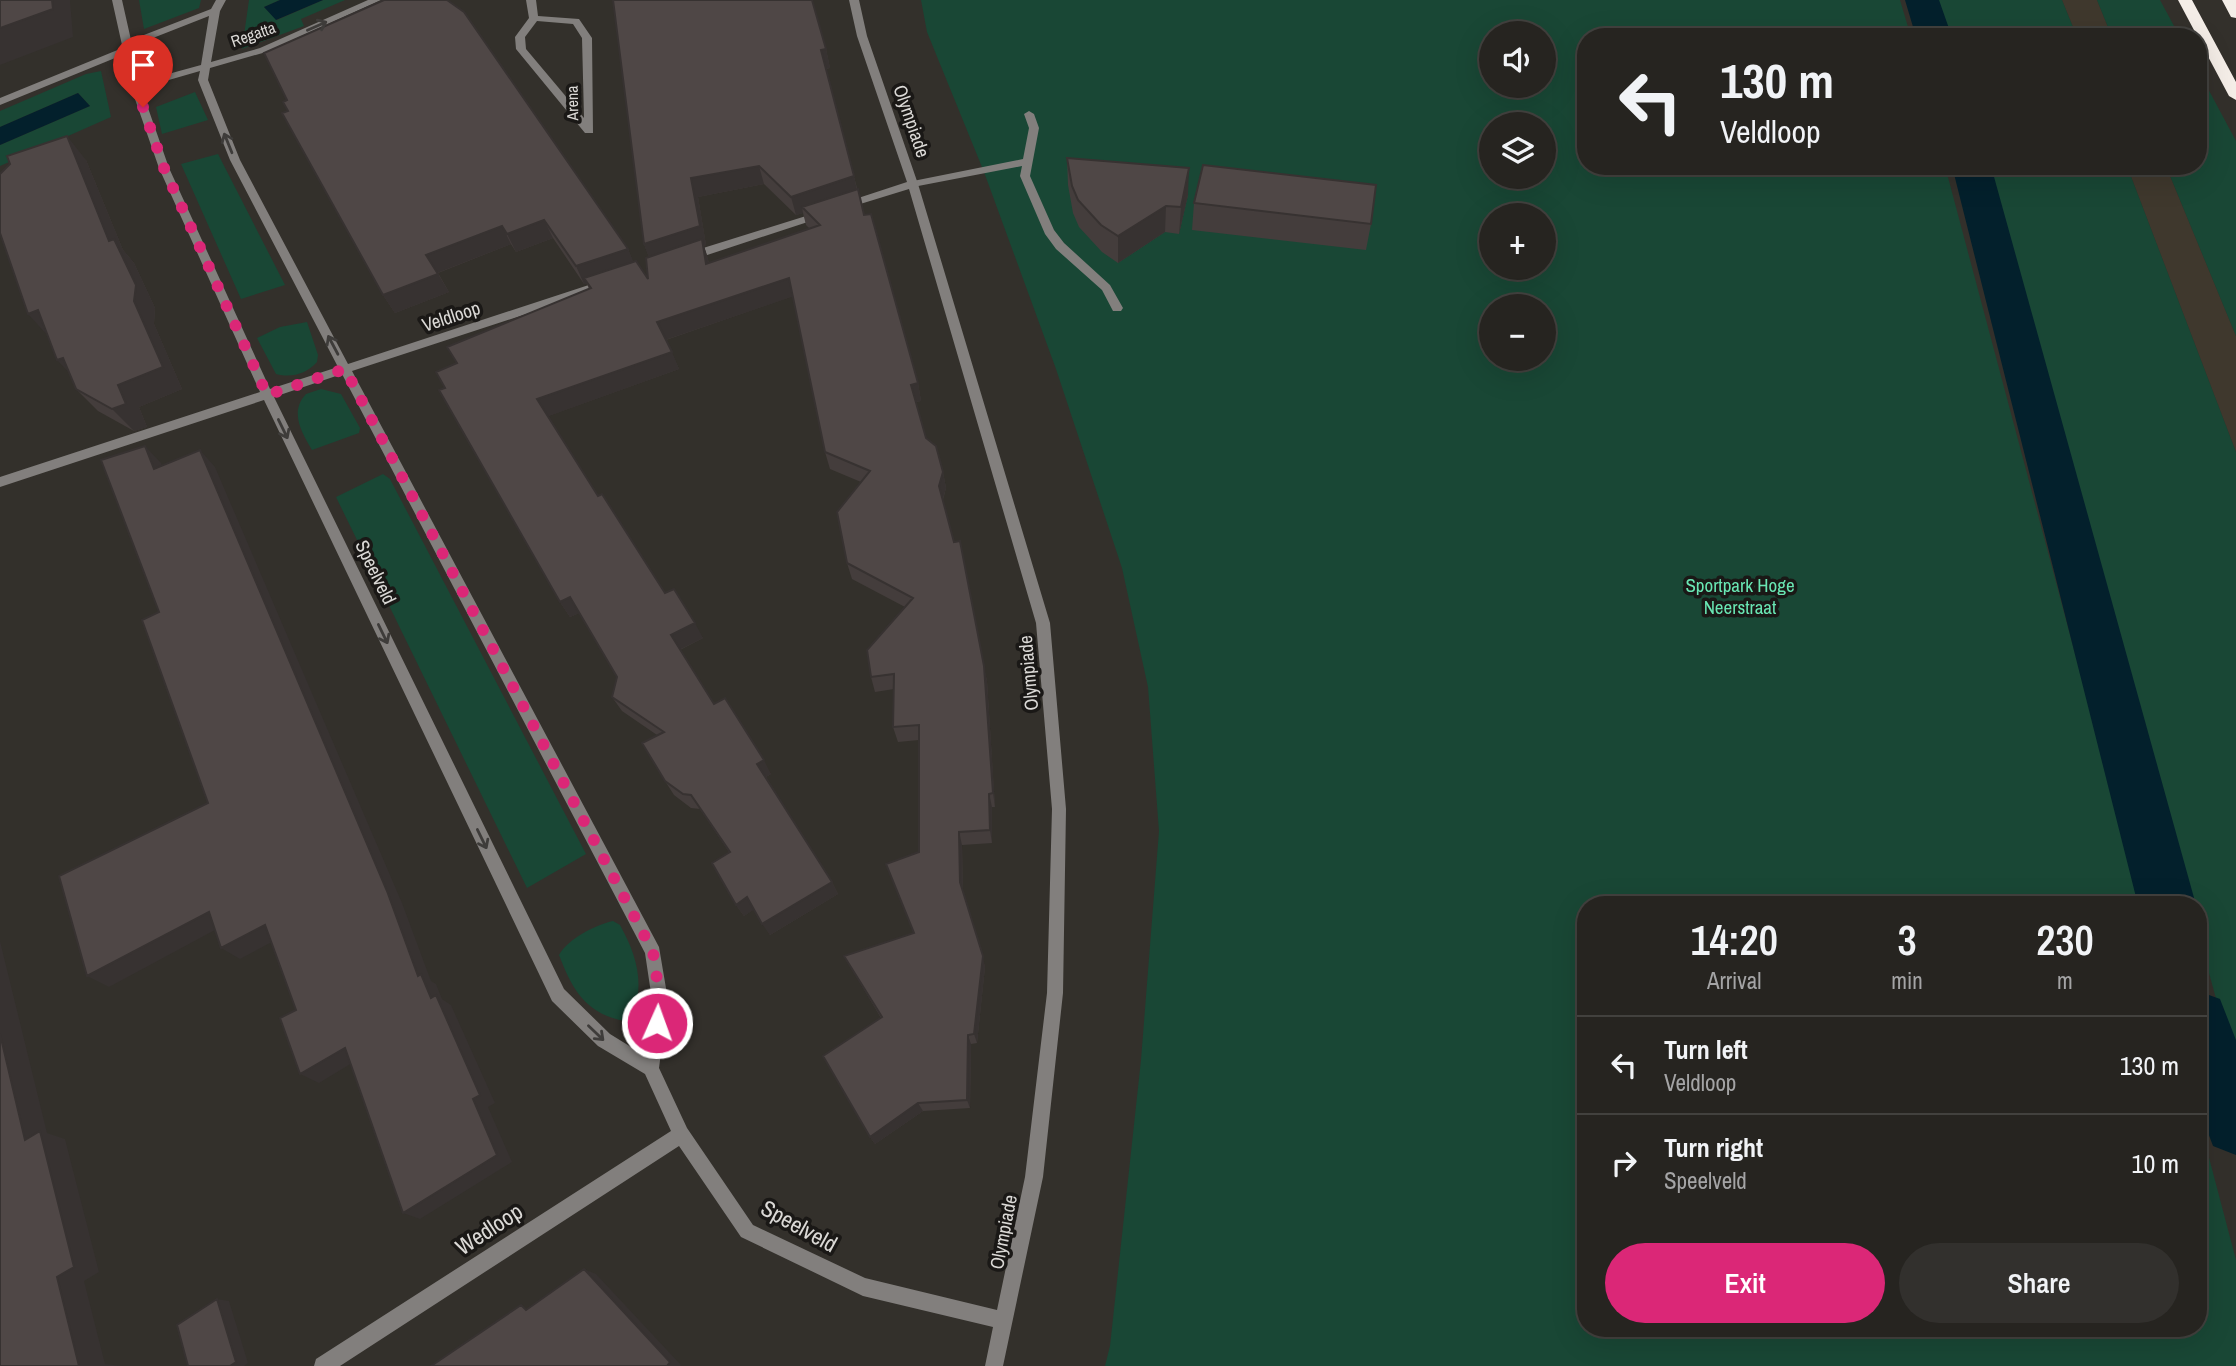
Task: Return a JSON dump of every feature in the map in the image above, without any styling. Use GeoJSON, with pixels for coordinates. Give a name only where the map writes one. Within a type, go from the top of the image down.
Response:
{"type":"FeatureCollection","features":[{"type":"Feature","properties":{"kind":"highway"},"geometry":{"type":"LineString","coordinates":[[2185,0],[2200,28]]}},
{"type":"Feature","properties":{"kind":"highway"},"geometry":{"type":"LineString","coordinates":[[2229,0],[2236,14]]}},
{"type":"Feature","properties":{"kind":"highway"},"geometry":{"type":"LineString","coordinates":[[2207,41],[2236,96]]}},
{"type":"Feature","properties":{"kind":"street","name":"Speelveld"},"geometry":{"type":"LineString","coordinates":[[117,0],[125,48],[164,168],[267,395],[558,995],[604,1040],[651,1068],[681,1134],[747,1231],[863,1287],[1005,1321]]}},
{"type":"Feature","properties":{"kind":"street"},"geometry":{"type":"LineString","coordinates":[[221,0],[215,11],[203,80],[235,160],[653,952],[660,1000],[651,1068]]}},
{"type":"Feature","properties":{"kind":"street","name":"Regatta"},"geometry":{"type":"LineString","coordinates":[[136,86],[263,50],[376,0]]}},
{"type":"Feature","properties":{"kind":"street"},"geometry":{"type":"LineString","coordinates":[[531,0],[534,18]]}},
{"type":"Feature","properties":{"kind":"street","name":"Olympiade"},"geometry":{"type":"LineString","coordinates":[[854,0],[862,36],[913,184],[1043,624],[1058,795],[1055,993],[1034,1177],[994,1366]]}},
{"type":"Feature","properties":{"kind":"street","name":"Regatta"},"geometry":{"type":"LineString","coordinates":[[0,102],[215,11]]}},
{"type":"Feature","properties":{"kind":"street","name":"Arena"},"geometry":{"type":"LineString","coordinates":[[534,18],[576,21],[587,38],[589,131],[521,49],[520,37],[534,18]]}},
{"type":"Feature","properties":{"kind":"street"},"geometry":{"type":"LineString","coordinates":[[1029,114],[1034,128],[1025,176],[1049,231],[1060,246],[1106,288],[1117,308]]}},
{"type":"Feature","properties":{"kind":"street"},"geometry":{"type":"LineString","coordinates":[[675,261],[913,184],[1026,162]]}},
{"type":"Feature","properties":{"kind":"street","name":"Veldloop"},"geometry":{"type":"LineString","coordinates":[[0,482],[622,278]]}},
{"type":"Feature","properties":{"kind":"street","name":"Wedloop"},"geometry":{"type":"LineString","coordinates":[[323,1366],[681,1134]]}},
{"type":"Feature","properties":{"kind":"shaded area"},"geometry":{"type":"Polygon","coordinates":[[[2062,0],[2097,0],[2108,28],[2073,28],[2062,0]]]}},
{"type":"Feature","properties":{"kind":"shaded area"},"geometry":{"type":"Polygon","coordinates":[[[2130,175],[2170,175],[2236,336],[2236,452],[2130,175]]]}},
{"type":"Feature","properties":{"kind":"green space"},"geometry":{"type":"Polygon","coordinates":[[[139,0],[201,0],[199,8],[144,29],[139,0]]]}},
{"type":"Feature","properties":{"kind":"green space"},"geometry":{"type":"Polygon","coordinates":[[[249,0],[280,0],[264,7],[277,20],[323,0],[345,0],[301,19],[304,26],[242,49],[249,0]]]}},
{"type":"Feature","properties":{"kind":"green space","name":"Sportpark Hoge Neerstraat"},"geometry":{"type":"Polygon","coordinates":[[[921,0],[1900,0],[1908,28],[1577,28],[1577,175],[1947,175],[2140,896],[1577,896],[1577,1337],[2207,1337],[2207,1150],[2236,1260],[2236,1366],[1105,1366],[1110,1346],[1141,1060],[1159,831],[1148,687],[1122,568],[1056,369],[984,172],[927,32],[921,0]]]}},
{"type":"Feature","properties":{"kind":"green space"},"geometry":{"type":"Polygon","coordinates":[[[1938,0],[2062,0],[2073,28],[1948,28],[1938,0]]]}},
{"type":"Feature","properties":{"kind":"green space"},"geometry":{"type":"Polygon","coordinates":[[[2097,0],[2160,0],[2175,28],[2108,28],[2097,0]]]}},
{"type":"Feature","properties":{"kind":"green space"},"geometry":{"type":"Polygon","coordinates":[[[101,71],[111,117],[0,166],[0,145],[90,106],[78,93],[0,127],[0,111],[86,74],[101,71]]]}},
{"type":"Feature","properties":{"kind":"green space"},"geometry":{"type":"Polygon","coordinates":[[[2207,87],[2236,141],[2236,336],[2170,175],[2207,175],[2207,87]]]}},
{"type":"Feature","properties":{"kind":"green space"},"geometry":{"type":"Polygon","coordinates":[[[195,92],[208,120],[162,134],[156,107],[195,92]]]}},
{"type":"Feature","properties":{"kind":"green space"},"geometry":{"type":"Polygon","coordinates":[[[218,154],[285,285],[241,299],[181,164],[218,154]]]}},
{"type":"Feature","properties":{"kind":"green space"},"geometry":{"type":"Polygon","coordinates":[[[1989,175],[2130,175],[2236,452],[2236,1071],[2207,966],[2207,896],[2188,896],[1989,175]]]}},
{"type":"Feature","properties":{"kind":"green space"},"geometry":{"type":"Polygon","coordinates":[[[307,322],[318,355],[317,362],[298,374],[276,374],[257,338],[280,327],[307,322]]]}},
{"type":"Feature","properties":{"kind":"green space"},"geometry":{"type":"Polygon","coordinates":[[[321,389],[341,394],[360,428],[359,433],[312,450],[299,422],[298,408],[306,394],[321,389]]]}},
{"type":"Feature","properties":{"kind":"green space"},"geometry":{"type":"Polygon","coordinates":[[[383,474],[390,479],[586,854],[527,888],[336,497],[383,474]]]}},
{"type":"Feature","properties":{"kind":"green space"},"geometry":{"type":"Polygon","coordinates":[[[613,921],[620,925],[637,968],[637,1003],[633,1015],[624,1021],[599,1012],[582,998],[569,979],[559,955],[583,934],[613,921]]]}},
{"type":"Feature","properties":{"kind":"water"},"geometry":{"type":"Polygon","coordinates":[[[280,0],[323,0],[276,20],[264,7],[280,0]]]}},
{"type":"Feature","properties":{"kind":"water"},"geometry":{"type":"Polygon","coordinates":[[[78,93],[90,106],[0,145],[0,127],[78,93]]]}},
{"type":"Feature","properties":{"kind":"building"},"geometry":{"type":"Polygon","coordinates":[[[0,0],[52,0],[53,9],[0,28],[0,0]]]}},
{"type":"Feature","properties":{"kind":"building"},"geometry":{"type":"Polygon","coordinates":[[[384,0],[447,0],[464,12],[628,249],[576,266],[544,220],[507,234],[502,226],[426,255],[438,274],[383,295],[282,113],[288,111],[283,102],[287,100],[264,53],[384,0]]]}},
{"type":"Feature","properties":{"kind":"building"},"geometry":{"type":"Polygon","coordinates":[[[613,0],[812,0],[826,49],[821,50],[854,176],[791,197],[759,166],[691,178],[700,226],[644,244],[613,0]]]}},
{"type":"Feature","properties":{"kind":"building"},"geometry":{"type":"Polygon","coordinates":[[[67,136],[109,241],[114,239],[136,285],[134,301],[163,367],[118,385],[126,404],[112,409],[76,389],[63,358],[57,360],[38,310],[28,314],[0,233],[0,174],[10,164],[7,156],[67,136]]]}},
{"type":"Feature","properties":{"kind":"building"},"geometry":{"type":"Polygon","coordinates":[[[1067,158],[1189,168],[1181,207],[1166,206],[1118,236],[1101,225],[1078,200],[1072,186],[1067,158]]]}},
{"type":"Feature","properties":{"kind":"building"},"geometry":{"type":"Polygon","coordinates":[[[1203,165],[1376,185],[1371,224],[1194,203],[1203,165]]]}},
{"type":"Feature","properties":{"kind":"building"},"geometry":{"type":"Polygon","coordinates":[[[858,189],[864,215],[871,214],[918,383],[911,385],[926,438],[936,446],[943,472],[939,486],[954,542],[960,541],[984,666],[993,793],[989,794],[990,830],[959,832],[960,882],[983,956],[974,1034],[968,1035],[967,1100],[918,1103],[870,1137],[823,1056],[882,1017],[844,956],[914,933],[886,864],[919,852],[919,725],[893,727],[894,674],[871,677],[867,650],[913,598],[847,563],[837,512],[870,471],[825,452],[789,278],[657,322],[672,352],[537,399],[598,496],[602,494],[665,593],[674,589],[695,623],[671,635],[714,704],[725,698],[764,760],[757,764],[832,882],[762,924],[747,897],[736,905],[712,863],[730,852],[691,795],[683,794],[665,781],[642,743],[664,732],[612,697],[617,677],[570,597],[560,602],[439,390],[445,388],[436,372],[457,363],[447,347],[591,288],[584,278],[636,261],[648,279],[646,258],[702,239],[706,264],[820,225],[802,207],[858,189]]]}},
{"type":"Feature","properties":{"kind":"building"},"geometry":{"type":"Polygon","coordinates":[[[145,446],[154,469],[200,450],[387,891],[418,976],[421,974],[431,998],[436,995],[480,1095],[473,1099],[497,1155],[403,1213],[345,1048],[300,1074],[280,1018],[296,1010],[265,925],[221,948],[209,912],[87,976],[59,876],[208,803],[142,620],[159,612],[101,460],[145,446]]]}},
{"type":"Feature","properties":{"kind":"building"},"geometry":{"type":"Polygon","coordinates":[[[0,1034],[25,1140],[40,1131],[74,1267],[57,1277],[79,1366],[0,1366],[0,1034]]]}},
{"type":"Feature","properties":{"kind":"building"},"geometry":{"type":"Polygon","coordinates":[[[584,1269],[670,1362],[667,1366],[431,1366],[521,1305],[526,1310],[584,1269]]]}},
{"type":"Feature","properties":{"kind":"building"},"geometry":{"type":"Polygon","coordinates":[[[217,1299],[236,1362],[230,1366],[188,1366],[177,1325],[217,1299]]]}},
{"type":"Feature","properties":{"kind":"waterway"},"geometry":{"type":"LineString","coordinates":[[1922,0],[1931,28]]}},
{"type":"Feature","properties":{"kind":"waterway"},"geometry":{"type":"LineString","coordinates":[[1973,175],[2165,896]]}},
{"type":"Feature","properties":{"kind":"waterway"},"geometry":{"type":"LineString","coordinates":[[2207,1045],[2236,1123]]}},
{"type":"Feature","properties":{"kind":"route"},"geometry":{"type":"LineString","coordinates":[[143,107],[164,168],[267,395],[345,369],[653,952],[660,1000],[657,1023]]}}]}
